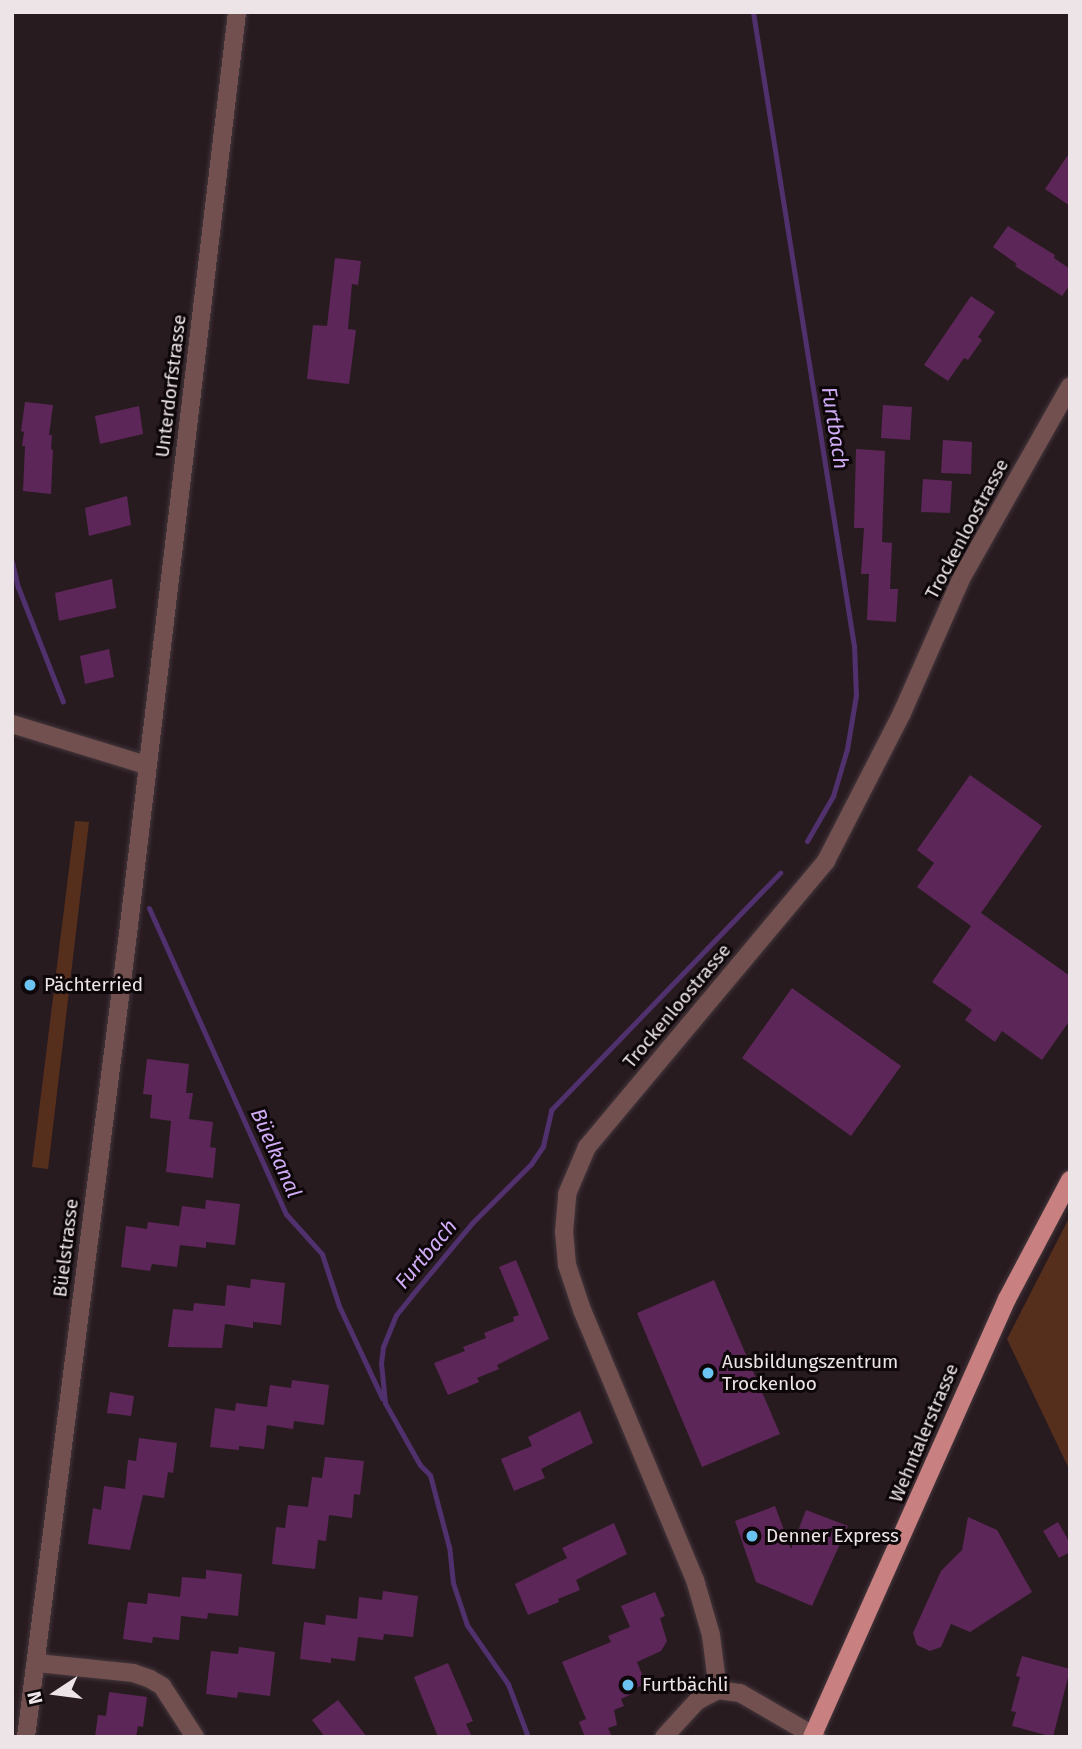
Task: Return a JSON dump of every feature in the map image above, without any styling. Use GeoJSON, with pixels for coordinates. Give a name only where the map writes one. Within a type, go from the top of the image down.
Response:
{"type":"FeatureCollection","features":[{"type":"Feature","properties":{"kind":"main road","name":"Wehntalerstrasse"},"geometry":{"type":"LineString","coordinates":[[813,1736],[970,1379],[1012,1289],[1070,1180]]}},
{"type":"Feature","properties":{"kind":"street","name":"Unterdorfstrasse"},"geometry":{"type":"LineString","coordinates":[[146,765],[237,12]]}},
{"type":"Feature","properties":{"kind":"street","name":"Trockenloostrasse"},"geometry":{"type":"LineString","coordinates":[[718,1690],[711,1635],[695,1580],[582,1310],[567,1265],[564,1232],[567,1194],[587,1147],[826,861],[906,703],[962,577],[1070,386]]}},
{"type":"Feature","properties":{"kind":"street"},"geometry":{"type":"LineString","coordinates":[[12,724],[146,765]]}},
{"type":"Feature","properties":{"kind":"street","name":"Büelstrasse"},"geometry":{"type":"LineString","coordinates":[[26,1737],[127,942],[146,765]]}},
{"type":"Feature","properties":{"kind":"street"},"geometry":{"type":"LineString","coordinates":[[37,1663],[133,1673],[150,1679],[162,1686],[195,1737]]}},
{"type":"Feature","properties":{"kind":"street"},"geometry":{"type":"LineString","coordinates":[[664,1737],[696,1701],[718,1690]]}},
{"type":"Feature","properties":{"kind":"street","name":"Wehntalerstrasse"},"geometry":{"type":"LineString","coordinates":[[718,1690],[740,1693],[813,1736]]}},
{"type":"Feature","properties":{"kind":"shaded area"},"geometry":{"type":"Polygon","coordinates":[[[75,821],[89,822],[48,1169],[32,1167],[75,821]]]}},
{"type":"Feature","properties":{"kind":"shaded area"},"geometry":{"type":"Polygon","coordinates":[[[1070,1216],[1070,1471],[1007,1339],[1070,1216]]]}},
{"type":"Feature","properties":{"kind":"building"},"geometry":{"type":"Polygon","coordinates":[[[1070,152],[1070,206],[1045,189],[1070,152]]]}},
{"type":"Feature","properties":{"kind":"building"},"geometry":{"type":"Polygon","coordinates":[[[1008,226],[1055,255],[1054,258],[1070,269],[1070,285],[1062,296],[1015,266],[1017,264],[993,247],[1008,226]]]}},
{"type":"Feature","properties":{"kind":"building"},"geometry":{"type":"Polygon","coordinates":[[[335,258],[361,261],[358,285],[352,284],[348,329],[356,330],[349,384],[307,379],[313,325],[327,326],[335,258]]]}},
{"type":"Feature","properties":{"kind":"building"},"geometry":{"type":"Polygon","coordinates":[[[971,296],[995,312],[978,337],[982,340],[968,360],[964,358],[948,381],[924,365],[971,296]]]}},
{"type":"Feature","properties":{"kind":"building"},"geometry":{"type":"Polygon","coordinates":[[[25,402],[53,405],[49,435],[52,435],[53,450],[51,494],[23,491],[25,446],[22,446],[24,432],[21,431],[25,402]]]}},
{"type":"Feature","properties":{"kind":"building"},"geometry":{"type":"Polygon","coordinates":[[[883,405],[912,407],[910,440],[881,438],[883,405]]]}},
{"type":"Feature","properties":{"kind":"building"},"geometry":{"type":"Polygon","coordinates":[[[139,406],[143,434],[100,444],[95,416],[139,406]]]}},
{"type":"Feature","properties":{"kind":"building"},"geometry":{"type":"Polygon","coordinates":[[[943,440],[972,442],[971,474],[941,473],[943,440]]]}},
{"type":"Feature","properties":{"kind":"building"},"geometry":{"type":"Polygon","coordinates":[[[856,449],[885,451],[882,542],[892,543],[890,589],[898,589],[896,622],[867,620],[869,574],[861,574],[864,528],[854,528],[856,449]]]}},
{"type":"Feature","properties":{"kind":"building"},"geometry":{"type":"Polygon","coordinates":[[[923,479],[952,481],[950,513],[921,512],[923,479]]]}},
{"type":"Feature","properties":{"kind":"building"},"geometry":{"type":"Polygon","coordinates":[[[127,496],[131,525],[89,536],[85,508],[127,496]]]}},
{"type":"Feature","properties":{"kind":"building"},"geometry":{"type":"Polygon","coordinates":[[[112,579],[116,608],[59,621],[55,593],[112,579]]]}},
{"type":"Feature","properties":{"kind":"building"},"geometry":{"type":"Polygon","coordinates":[[[109,649],[114,677],[85,684],[80,656],[109,649]]]}},
{"type":"Feature","properties":{"kind":"building"},"geometry":{"type":"Polygon","coordinates":[[[970,775],[1042,826],[981,913],[1070,976],[1070,1020],[1042,1060],[1002,1031],[995,1042],[965,1020],[972,1010],[932,982],[971,926],[917,887],[934,863],[917,850],[970,775]]]}},
{"type":"Feature","properties":{"kind":"building"},"geometry":{"type":"Polygon","coordinates":[[[792,988],[901,1066],[851,1136],[742,1058],[792,988]]]}},
{"type":"Feature","properties":{"kind":"building"},"geometry":{"type":"Polygon","coordinates":[[[147,1059],[189,1064],[186,1093],[193,1093],[189,1119],[213,1122],[210,1147],[216,1148],[213,1178],[166,1172],[171,1121],[150,1118],[152,1095],[143,1094],[147,1059]]]}},
{"type":"Feature","properties":{"kind":"building"},"geometry":{"type":"Polygon","coordinates":[[[206,1200],[240,1204],[235,1245],[206,1242],[206,1248],[180,1245],[177,1267],[152,1264],[150,1271],[121,1267],[126,1226],[147,1229],[148,1222],[179,1226],[182,1206],[205,1209],[206,1200]]]}},
{"type":"Feature","properties":{"kind":"building"},"geometry":{"type":"Polygon","coordinates":[[[516,1260],[549,1339],[497,1365],[499,1369],[477,1378],[479,1382],[448,1395],[434,1363],[465,1351],[463,1347],[486,1338],[484,1333],[514,1321],[513,1317],[519,1315],[499,1267],[516,1260]]]}},
{"type":"Feature","properties":{"kind":"building"},"geometry":{"type":"Polygon","coordinates":[[[251,1279],[285,1283],[281,1325],[253,1322],[253,1328],[225,1324],[222,1348],[168,1347],[173,1309],[193,1311],[194,1303],[225,1306],[227,1285],[250,1288],[251,1279]]]}},
{"type":"Feature","properties":{"kind":"building","name":"Ausbildungszentrum Trockenloo"},"geometry":{"type":"Polygon","coordinates":[[[714,1280],[780,1434],[702,1467],[637,1313],[714,1280]]]}},
{"type":"Feature","properties":{"kind":"building"},"geometry":{"type":"Polygon","coordinates":[[[292,1380],[329,1385],[324,1425],[294,1421],[293,1429],[267,1425],[264,1449],[210,1447],[215,1408],[235,1411],[236,1403],[267,1407],[270,1385],[291,1388],[292,1380]]]}},
{"type":"Feature","properties":{"kind":"building"},"geometry":{"type":"Polygon","coordinates":[[[110,1392],[134,1396],[131,1416],[107,1413],[110,1392]]]}},
{"type":"Feature","properties":{"kind":"building"},"geometry":{"type":"Polygon","coordinates":[[[580,1411],[593,1443],[541,1469],[545,1478],[514,1491],[501,1459],[532,1446],[528,1437],[580,1411]]]}},
{"type":"Feature","properties":{"kind":"building"},"geometry":{"type":"Polygon","coordinates":[[[139,1438],[177,1443],[173,1473],[168,1472],[164,1498],[143,1495],[130,1550],[88,1544],[93,1508],[101,1510],[104,1486],[125,1489],[128,1460],[136,1461],[139,1438]]]}},
{"type":"Feature","properties":{"kind":"building"},"geometry":{"type":"Polygon","coordinates":[[[325,1457],[364,1461],[360,1495],[354,1494],[352,1518],[329,1515],[326,1541],[318,1540],[315,1569],[272,1564],[276,1527],[285,1528],[288,1505],[308,1507],[312,1477],[322,1478],[325,1457]]]}},
{"type":"Feature","properties":{"kind":"building"},"geometry":{"type":"Polygon","coordinates":[[[775,1506],[791,1549],[806,1510],[848,1526],[812,1606],[756,1582],[735,1521],[775,1506]]]}},
{"type":"Feature","properties":{"kind":"building"},"geometry":{"type":"Polygon","coordinates":[[[968,1517],[997,1530],[1032,1592],[970,1632],[951,1624],[941,1647],[930,1651],[917,1645],[913,1633],[941,1571],[962,1550],[968,1517]]]}},
{"type":"Feature","properties":{"kind":"building"},"geometry":{"type":"Polygon","coordinates":[[[1058,1522],[1070,1543],[1070,1552],[1059,1558],[1043,1531],[1058,1522]]]}},
{"type":"Feature","properties":{"kind":"building"},"geometry":{"type":"Polygon","coordinates":[[[614,1523],[627,1554],[576,1580],[580,1590],[528,1615],[515,1584],[567,1558],[562,1548],[614,1523]]]}},
{"type":"Feature","properties":{"kind":"building"},"geometry":{"type":"Polygon","coordinates":[[[206,1570],[242,1574],[238,1616],[208,1613],[207,1619],[181,1616],[179,1640],[153,1637],[152,1643],[123,1639],[128,1602],[147,1604],[148,1593],[180,1597],[182,1577],[206,1579],[206,1570]]]}},
{"type":"Feature","properties":{"kind":"building"},"geometry":{"type":"Polygon","coordinates":[[[383,1591],[418,1596],[413,1637],[384,1634],[383,1640],[358,1637],[355,1661],[331,1658],[331,1663],[300,1659],[304,1622],[325,1625],[326,1615],[357,1619],[359,1597],[382,1600],[383,1591]]]}},
{"type":"Feature","properties":{"kind":"building"},"geometry":{"type":"Polygon","coordinates":[[[655,1592],[665,1616],[660,1618],[667,1641],[661,1651],[637,1662],[646,1684],[631,1690],[632,1694],[621,1699],[624,1706],[614,1710],[617,1725],[608,1728],[612,1737],[585,1737],[579,1722],[586,1719],[562,1662],[611,1642],[608,1636],[630,1627],[621,1606],[655,1592]]]}},
{"type":"Feature","properties":{"kind":"building"},"geometry":{"type":"Polygon","coordinates":[[[239,1647],[275,1652],[270,1696],[238,1692],[237,1698],[206,1694],[211,1651],[238,1654],[239,1647]]]}},
{"type":"Feature","properties":{"kind":"building"},"geometry":{"type":"Polygon","coordinates":[[[1022,1656],[1070,1669],[1053,1737],[1012,1726],[1016,1712],[1011,1711],[1020,1677],[1016,1676],[1022,1656]]]}},
{"type":"Feature","properties":{"kind":"building"},"geometry":{"type":"Polygon","coordinates":[[[448,1663],[473,1721],[466,1724],[472,1737],[438,1737],[414,1677],[448,1663]]]}},
{"type":"Feature","properties":{"kind":"building"},"geometry":{"type":"Polygon","coordinates":[[[109,1692],[147,1697],[143,1727],[138,1726],[136,1737],[95,1737],[98,1715],[106,1716],[109,1692]]]}},
{"type":"Feature","properties":{"kind":"building"},"geometry":{"type":"Polygon","coordinates":[[[338,1700],[367,1737],[325,1737],[312,1720],[338,1700]]]}},
{"type":"Feature","properties":{"kind":"waterway","name":"Furtbach"},"geometry":{"type":"LineString","coordinates":[[753,12],[854,646],[856,695],[847,749],[833,796],[807,841]]}},
{"type":"Feature","properties":{"kind":"waterway"},"geometry":{"type":"LineString","coordinates":[[12,562],[18,587],[63,702]]}},
{"type":"Feature","properties":{"kind":"waterway","name":"Furtbach"},"geometry":{"type":"LineString","coordinates":[[528,1737],[508,1684],[467,1625],[453,1583],[449,1547],[430,1475],[420,1465],[385,1403],[381,1363],[383,1347],[396,1315],[412,1295],[472,1223],[531,1164],[543,1146],[551,1110],[780,873]]}},
{"type":"Feature","properties":{"kind":"waterway","name":"Büelkanal"},"geometry":{"type":"LineString","coordinates":[[149,908],[286,1214],[322,1254],[339,1306],[382,1398]]}},
{"type":"Feature","properties":{"kind":"place","name":"Pächterried"},"geometry":{"type":"Point","coordinates":[30,985]}},
{"type":"Feature","properties":{"kind":"place","name":"Ausbildungszentrum Trockenloo"},"geometry":{"type":"Point","coordinates":[708,1373]}},
{"type":"Feature","properties":{"kind":"place","name":"Denner Express"},"geometry":{"type":"Point","coordinates":[752,1536]}},
{"type":"Feature","properties":{"kind":"place","name":"Furtbächli"},"geometry":{"type":"Point","coordinates":[628,1685]}}]}
